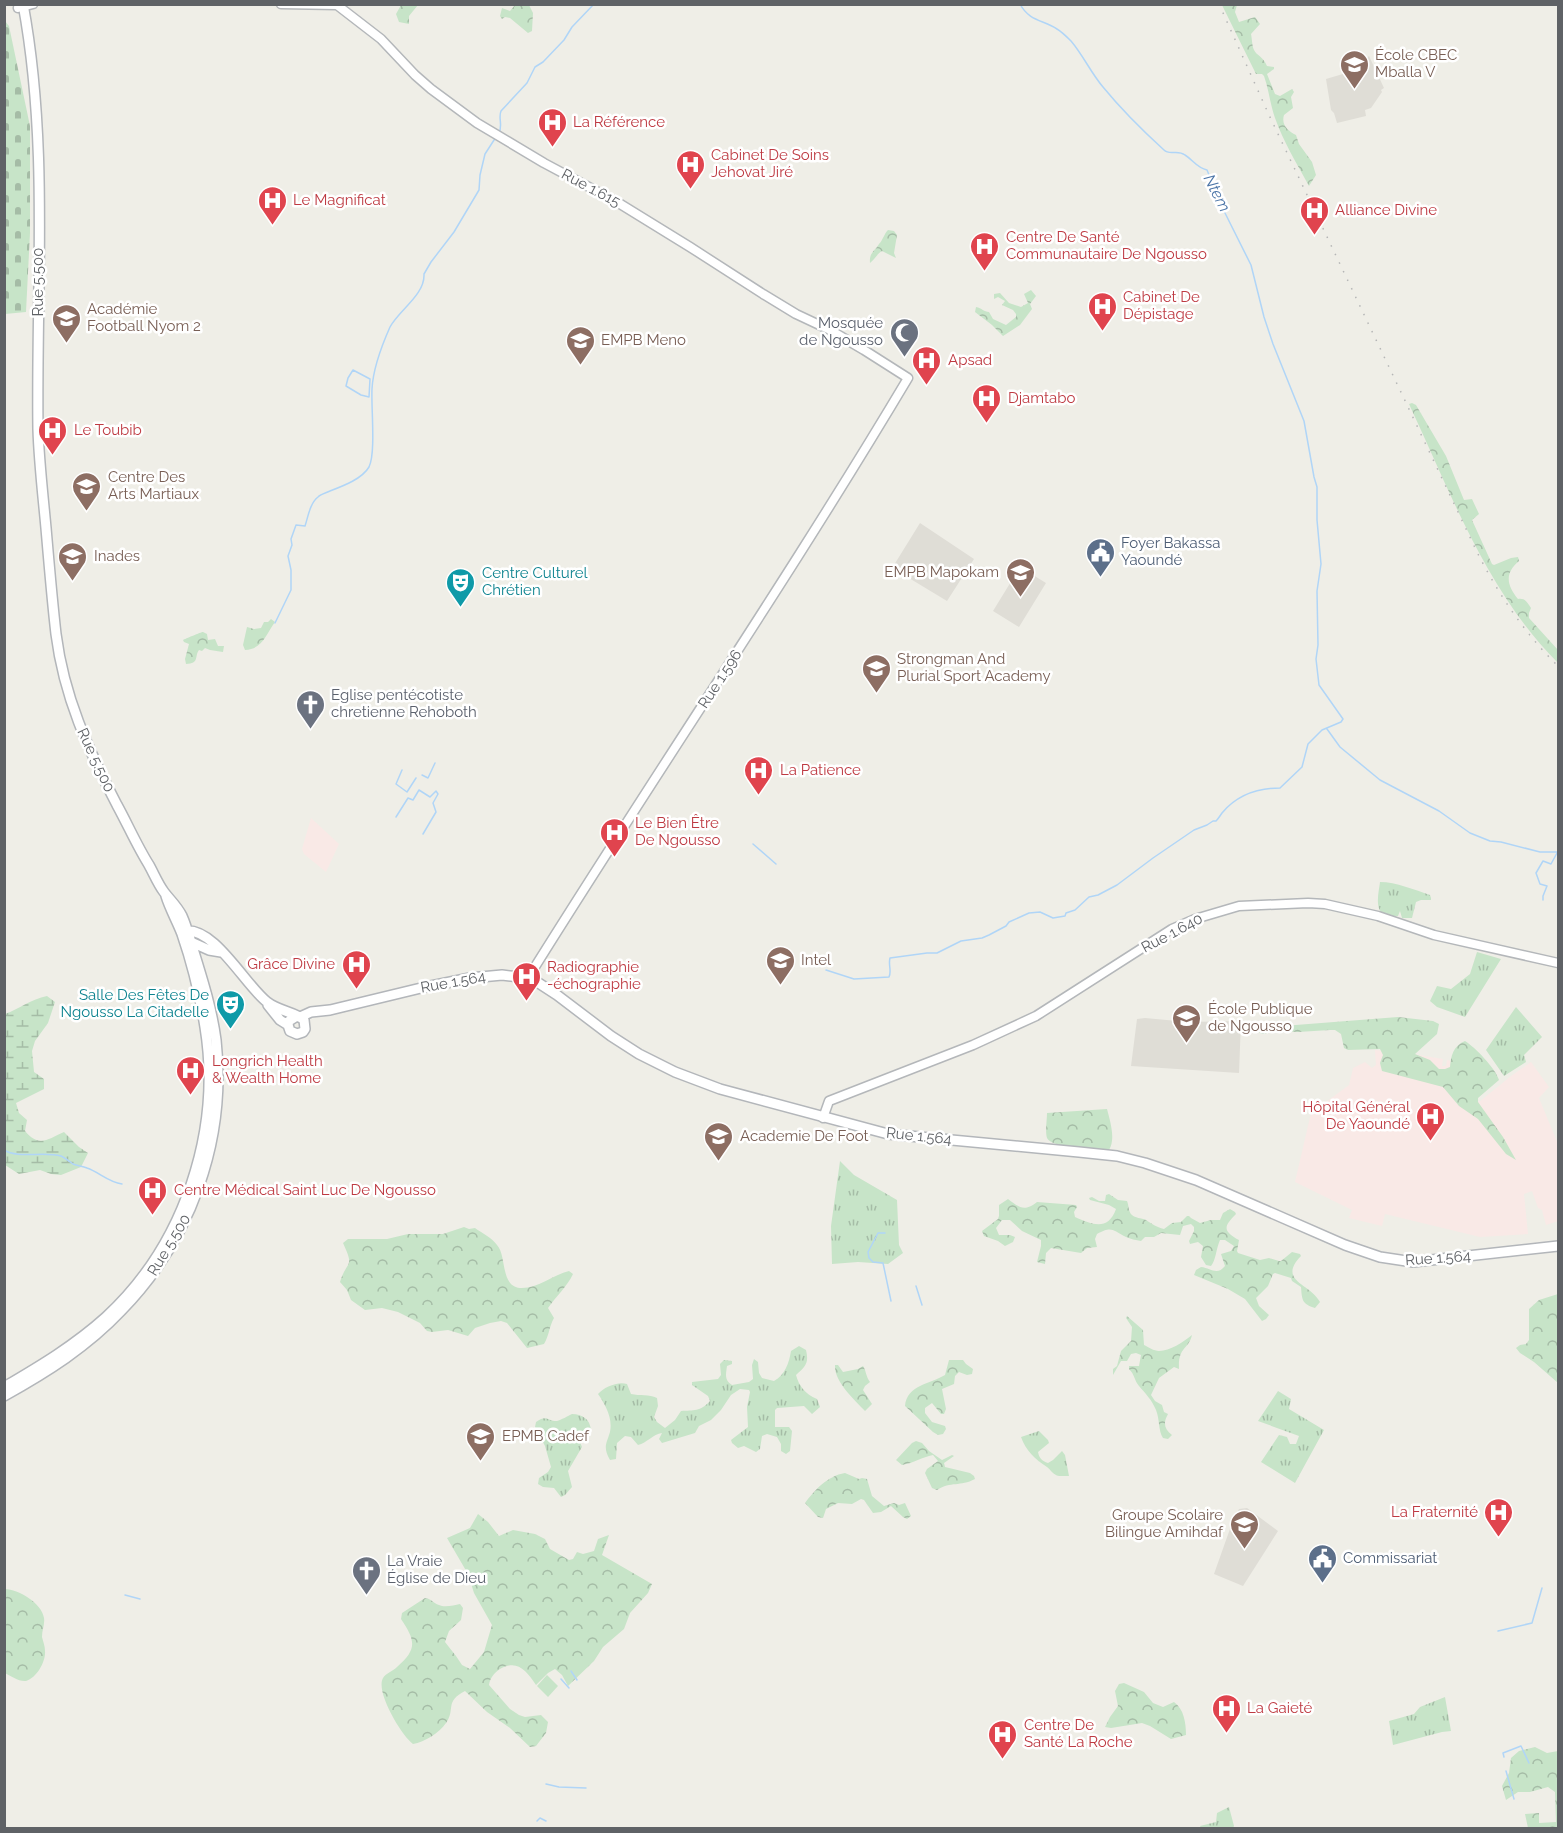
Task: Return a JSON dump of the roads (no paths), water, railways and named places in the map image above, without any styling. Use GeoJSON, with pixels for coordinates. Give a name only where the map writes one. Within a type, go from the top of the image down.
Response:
{"type":"FeatureCollection","features":[{"type":"Feature","properties":{"kind":"main road","name":"Rue 5.500"},"geometry":{"type":"LineString","coordinates":[[4,1396],[74,1353],[119,1313],[155,1271],[187,1216],[205,1170],[215,1113],[217,1061],[216,1040],[206,1010],[199,967],[184,931],[182,915],[165,894],[112,796],[81,731],[69,699],[60,660],[39,453],[38,128],[23,6]]}},
{"type":"Feature","properties":{"kind":"main road"},"geometry":{"type":"LineString","coordinates":[[165,894],[169,906],[184,931],[202,934]]}},
{"type":"Feature","properties":{"kind":"main road"},"geometry":{"type":"LineString","coordinates":[[182,915],[221,952],[280,1020],[288,1025],[290,1031],[297,1034],[303,1032],[301,1020]]}},
{"type":"Feature","properties":{"kind":"main road"},"geometry":{"type":"LineString","coordinates":[[188,941],[209,950],[221,952]]}},
{"type":"Feature","properties":{"kind":"main road"},"geometry":{"type":"LineString","coordinates":[[188,941],[206,1010]]}},
{"type":"Feature","properties":{"kind":"main road"},"geometry":{"type":"LineString","coordinates":[[199,967],[201,959],[209,950]]}},
{"type":"Feature","properties":{"kind":"main road","name":"Rue 1.564"},"geometry":{"type":"LineString","coordinates":[[301,1020],[330,1010],[470,978],[502,975],[528,978],[557,995],[639,1054],[675,1072],[731,1092],[823,1118],[888,1134],[1117,1156],[1212,1186],[1345,1245],[1399,1261],[1413,1262],[1558,1246]]}},
{"type":"Feature","properties":{"kind":"main road"},"geometry":{"type":"LineString","coordinates":[[265,1001],[301,1020]]}},
{"type":"Feature","properties":{"kind":"main road","name":"Rue 5.500"},"geometry":{"type":"LineString","coordinates":[[4,1387],[54,1358],[88,1333],[123,1299],[153,1260],[178,1217],[196,1173],[205,1132],[208,1068],[206,1010]]}},
{"type":"Feature","properties":{"kind":"main road"},"geometry":{"type":"LineString","coordinates":[[288,1025],[293,1017],[301,1020]]}},
{"type":"Feature","properties":{"kind":"street","name":"Rue 1.615"},"geometry":{"type":"LineString","coordinates":[[282,4],[337,5],[381,39],[415,75],[477,123],[544,163],[617,202],[796,314],[830,330],[908,378]]}},
{"type":"Feature","properties":{"kind":"street","name":"Rue 1.596"},"geometry":{"type":"LineString","coordinates":[[528,978],[759,619],[908,378]]}},
{"type":"Feature","properties":{"kind":"street","name":"Rue 1.640"},"geometry":{"type":"LineString","coordinates":[[823,1118],[829,1101],[973,1045],[1036,1016],[1172,929],[1194,919],[1239,906],[1325,904],[1378,916],[1434,935],[1558,963]]}},
{"type":"Feature","properties":{"kind":"waterway"},"geometry":{"type":"LineString","coordinates":[[499,133],[501,111],[527,83],[535,67],[564,40],[572,27],[594,4]]}},
{"type":"Feature","properties":{"kind":"waterway","name":"Ntem"},"geometry":{"type":"LineString","coordinates":[[826,970],[854,979],[889,977],[890,958],[937,953],[961,941],[989,935],[1029,913],[1040,912],[1053,918],[1065,916],[1089,897],[1117,885],[1194,830],[1216,821],[1241,797],[1264,789],[1280,788],[1302,767],[1308,744],[1322,730],[1343,719],[1319,685],[1316,659],[1317,591],[1321,564],[1317,487],[1304,421],[1273,344],[1251,265],[1224,211],[1207,170],[1200,168],[1182,153],[1164,150],[1110,95],[1071,41],[1057,29],[1032,17],[1020,4]]}},
{"type":"Feature","properties":{"kind":"waterway"},"geometry":{"type":"LineString","coordinates":[[275,623],[291,590],[288,556],[296,525],[305,526],[311,506],[319,496],[352,482],[369,467],[373,441],[373,381],[384,341],[394,321],[416,296],[431,262],[454,232],[479,190],[485,154],[496,137]]}},
{"type":"Feature","properties":{"kind":"waterway"},"geometry":{"type":"LineString","coordinates":[[353,370],[370,379],[369,397],[346,386],[353,370]]}},
{"type":"Feature","properties":{"kind":"waterway"},"geometry":{"type":"LineString","coordinates":[[1327,729],[1340,747],[1380,780],[1439,811],[1470,833],[1490,841],[1540,852],[1558,852]]}},
{"type":"Feature","properties":{"kind":"waterway"},"geometry":{"type":"LineString","coordinates":[[422,775],[428,778],[435,763]]}},
{"type":"Feature","properties":{"kind":"waterway"},"geometry":{"type":"LineString","coordinates":[[402,770],[396,784],[407,792],[416,778]]}},
{"type":"Feature","properties":{"kind":"waterway"},"geometry":{"type":"LineString","coordinates":[[396,817],[408,798],[413,800],[419,790],[430,797],[436,791],[438,794],[433,803],[436,812],[423,834]]}},
{"type":"Feature","properties":{"kind":"waterway"},"geometry":{"type":"LineString","coordinates":[[753,844],[776,864]]}},
{"type":"Feature","properties":{"kind":"waterway"},"geometry":{"type":"LineString","coordinates":[[1543,900],[1547,886],[1540,884],[1536,873],[1543,861],[1551,864],[1557,853]]}},
{"type":"Feature","properties":{"kind":"waterway"},"geometry":{"type":"LineString","coordinates":[[4,1150],[24,1155],[61,1156],[73,1164],[122,1184]]}},
{"type":"Feature","properties":{"kind":"waterway"},"geometry":{"type":"LineString","coordinates":[[885,1233],[878,1233],[868,1252],[873,1262],[883,1263],[891,1301]]}},
{"type":"Feature","properties":{"kind":"waterway"},"geometry":{"type":"LineString","coordinates":[[916,1286],[922,1305]]}},
{"type":"Feature","properties":{"kind":"waterway"},"geometry":{"type":"LineString","coordinates":[[1498,1631],[1532,1623],[1542,1588]]}},
{"type":"Feature","properties":{"kind":"waterway"},"geometry":{"type":"LineString","coordinates":[[125,1595],[140,1599]]}},
{"type":"Feature","properties":{"kind":"waterway"},"geometry":{"type":"LineString","coordinates":[[571,1671],[577,1680]]}},
{"type":"Feature","properties":{"kind":"waterway"},"geometry":{"type":"LineString","coordinates":[[561,1679],[569,1688]]}},
{"type":"Feature","properties":{"kind":"waterway"},"geometry":{"type":"LineString","coordinates":[[1504,1757],[1503,1753],[1521,1746],[1529,1763]]}},
{"type":"Feature","properties":{"kind":"waterway"},"geometry":{"type":"LineString","coordinates":[[1506,1771],[1514,1799]]}},
{"type":"Feature","properties":{"kind":"waterway"},"geometry":{"type":"LineString","coordinates":[[546,1784],[586,1788]]}},
{"type":"Feature","properties":{"kind":"waterway"},"geometry":{"type":"LineString","coordinates":[[537,1821],[540,1818],[546,1821]]}},
{"type":"Feature","properties":{"kind":"railway"},"geometry":{"type":"LineString","coordinates":[[1219,4],[1269,115],[1478,554],[1514,613],[1558,666]]}},
{"type":"Feature","properties":{"kind":"place","name":"École CBEC Mballa V"},"geometry":{"type":"Point","coordinates":[1354,90]}},
{"type":"Feature","properties":{"kind":"place","name":"La Référence"},"geometry":{"type":"Point","coordinates":[552,148]}},
{"type":"Feature","properties":{"kind":"place","name":"Cabinet De Soins Jehovat Jiré"},"geometry":{"type":"Point","coordinates":[690,190]}},
{"type":"Feature","properties":{"kind":"place","name":"Le Magnificat"},"geometry":{"type":"Point","coordinates":[272,226]}},
{"type":"Feature","properties":{"kind":"place","name":"Alliance Divine"},"geometry":{"type":"Point","coordinates":[1314,236]}},
{"type":"Feature","properties":{"kind":"place","name":"Centre De Santé Communautaire De Ngousso"},"geometry":{"type":"Point","coordinates":[985,272]}},
{"type":"Feature","properties":{"kind":"place","name":"Cabinet De Dépistage"},"geometry":{"type":"Point","coordinates":[1102,332]}},
{"type":"Feature","properties":{"kind":"place","name":"Académie Football Nyom 2"},"geometry":{"type":"Point","coordinates":[66,344]}},
{"type":"Feature","properties":{"kind":"place","name":"Mosquée de Ngousso"},"geometry":{"type":"Point","coordinates":[904,358]}},
{"type":"Feature","properties":{"kind":"place","name":"EMPB Meno"},"geometry":{"type":"Point","coordinates":[580,366]}},
{"type":"Feature","properties":{"kind":"place","name":"Apsad"},"geometry":{"type":"Point","coordinates":[927,386]}},
{"type":"Feature","properties":{"kind":"place","name":"Djamtabo"},"geometry":{"type":"Point","coordinates":[987,424]}},
{"type":"Feature","properties":{"kind":"place","name":"Le Toubib"},"geometry":{"type":"Point","coordinates":[53,456]}},
{"type":"Feature","properties":{"kind":"place","name":"Centre Des Arts Martiaux"},"geometry":{"type":"Point","coordinates":[87,512]}},
{"type":"Feature","properties":{"kind":"place","name":"Foyer Bakassa Yaoundé"},"geometry":{"type":"Point","coordinates":[1100,578]}},
{"type":"Feature","properties":{"kind":"place","name":"Inades"},"geometry":{"type":"Point","coordinates":[73,582]}},
{"type":"Feature","properties":{"kind":"place","name":"EMPB Mapokam"},"geometry":{"type":"Point","coordinates":[1020,598]}},
{"type":"Feature","properties":{"kind":"place","name":"Centre Culturel Chrétien"},"geometry":{"type":"Point","coordinates":[461,608]}},
{"type":"Feature","properties":{"kind":"place","name":"Strongman And Plurial Sport Academy"},"geometry":{"type":"Point","coordinates":[876,694]}},
{"type":"Feature","properties":{"kind":"place","name":"Eglise pentécotiste chretienne Rehoboth"},"geometry":{"type":"Point","coordinates":[310,730]}},
{"type":"Feature","properties":{"kind":"place","name":"La Patience"},"geometry":{"type":"Point","coordinates":[759,796]}},
{"type":"Feature","properties":{"kind":"place","name":"Le Bien Être De Ngousso"},"geometry":{"type":"Point","coordinates":[614,858]}},
{"type":"Feature","properties":{"kind":"place","name":"Intel"},"geometry":{"type":"Point","coordinates":[780,986]}},
{"type":"Feature","properties":{"kind":"place","name":"Grâce Divine"},"geometry":{"type":"Point","coordinates":[356,990]}},
{"type":"Feature","properties":{"kind":"place","name":"Radiographie -échographie"},"geometry":{"type":"Point","coordinates":[526,1002]}},
{"type":"Feature","properties":{"kind":"place","name":"Salle Des Fêtes De Ngousso La Citadelle"},"geometry":{"type":"Point","coordinates":[230,1030]}},
{"type":"Feature","properties":{"kind":"place","name":"École Publique de Ngousso"},"geometry":{"type":"Point","coordinates":[1187,1044]}},
{"type":"Feature","properties":{"kind":"place","name":"Longrich Health & Wealth Home"},"geometry":{"type":"Point","coordinates":[191,1096]}},
{"type":"Feature","properties":{"kind":"place","name":"Hôpital Général De Yaoundé"},"geometry":{"type":"Point","coordinates":[1431,1142]}},
{"type":"Feature","properties":{"kind":"place","name":"Academie De Foot"},"geometry":{"type":"Point","coordinates":[719,1162]}},
{"type":"Feature","properties":{"kind":"place","name":"Centre Médical Saint Luc De Ngousso"},"geometry":{"type":"Point","coordinates":[153,1216]}},
{"type":"Feature","properties":{"kind":"place","name":"EPMB Cadef"},"geometry":{"type":"Point","coordinates":[481,1462]}},
{"type":"Feature","properties":{"kind":"place","name":"La Fraternité"},"geometry":{"type":"Point","coordinates":[1499,1538]}},
{"type":"Feature","properties":{"kind":"place","name":"Groupe Scolaire Bilingue Amihdaf"},"geometry":{"type":"Point","coordinates":[1244,1550]}},
{"type":"Feature","properties":{"kind":"place","name":"Commissariat"},"geometry":{"type":"Point","coordinates":[1322,1584]}},
{"type":"Feature","properties":{"kind":"place","name":"La Vraie Église de Dieu"},"geometry":{"type":"Point","coordinates":[366,1596]}},
{"type":"Feature","properties":{"kind":"place","name":"La Gaieté"},"geometry":{"type":"Point","coordinates":[1226,1734]}},
{"type":"Feature","properties":{"kind":"place","name":"Centre De Santé La Roche"},"geometry":{"type":"Point","coordinates":[1003,1760]}}]}
